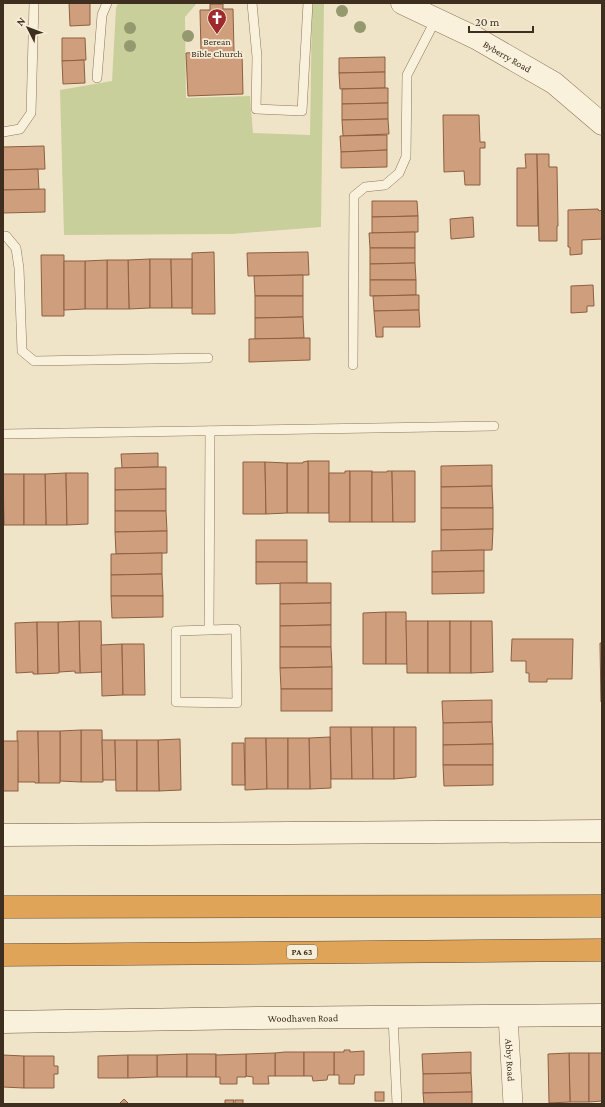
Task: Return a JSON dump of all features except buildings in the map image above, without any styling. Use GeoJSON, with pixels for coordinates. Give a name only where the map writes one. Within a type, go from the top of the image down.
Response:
{"type":"FeatureCollection","features":[{"type":"Feature","properties":{"kind":"highway"},"geometry":{"type":"LineString","coordinates":[[416,906],[602,894]]}},
{"type":"Feature","properties":{"kind":"highway"},"geometry":{"type":"LineString","coordinates":[[3,907],[602,906]]}},
{"type":"Feature","properties":{"kind":"highway","name":"PA 63"},"geometry":{"type":"LineString","coordinates":[[3,955],[602,950]]}},
{"type":"Feature","properties":{"kind":"main road","name":"Byberry Road"},"geometry":{"type":"LineString","coordinates":[[402,3],[476,38],[554,83],[600,120]]}},
{"type":"Feature","properties":{"kind":"main road"},"geometry":{"type":"LineString","coordinates":[[3,835],[602,831]]}},
{"type":"Feature","properties":{"kind":"main road","name":"Woodhaven Road"},"geometry":{"type":"LineString","coordinates":[[3,1022],[602,1015]]}},
{"type":"Feature","properties":{"kind":"street","name":"Abby Road"},"geometry":{"type":"LineString","coordinates":[[508,1016],[513,1104]]}},
{"type":"Feature","properties":{"kind":"lane"},"geometry":{"type":"LineString","coordinates":[[3,132],[20,129],[31,113],[34,3]]}},
{"type":"Feature","properties":{"kind":"lane"},"geometry":{"type":"LineString","coordinates":[[97,78],[102,14],[107,3]]}},
{"type":"Feature","properties":{"kind":"lane"},"geometry":{"type":"LineString","coordinates":[[252,3],[257,57],[256,109],[302,112],[308,3]]}},
{"type":"Feature","properties":{"kind":"lane"},"geometry":{"type":"LineString","coordinates":[[353,365],[354,196],[365,187],[385,185],[399,173],[406,157],[407,75],[436,19]]}},
{"type":"Feature","properties":{"kind":"lane"},"geometry":{"type":"LineString","coordinates":[[3,236],[6,236],[16,248],[19,268],[22,351],[34,361],[208,358]]}},
{"type":"Feature","properties":{"kind":"lane"},"geometry":{"type":"LineString","coordinates":[[3,434],[494,426]]}},
{"type":"Feature","properties":{"kind":"lane"},"geometry":{"type":"LineString","coordinates":[[209,630],[210,431]]}},
{"type":"Feature","properties":{"kind":"lane"},"geometry":{"type":"LineString","coordinates":[[236,629],[237,703],[176,702],[176,631],[209,630],[236,629]]}},
{"type":"Feature","properties":{"kind":"lane"},"geometry":{"type":"LineString","coordinates":[[393,1017],[397,1104]]}},
{"type":"Feature","properties":{"kind":"green space"},"geometry":{"type":"Polygon","coordinates":[[[118,3],[197,3],[185,17],[186,98],[250,96],[253,133],[310,135],[312,3],[324,3],[321,227],[232,234],[64,235],[60,90],[112,81],[116,8],[118,3]]]}},
{"type":"Feature","properties":{"kind":"place","name":"Berean Bible Church"},"geometry":{"type":"Point","coordinates":[217,35]}}]}
